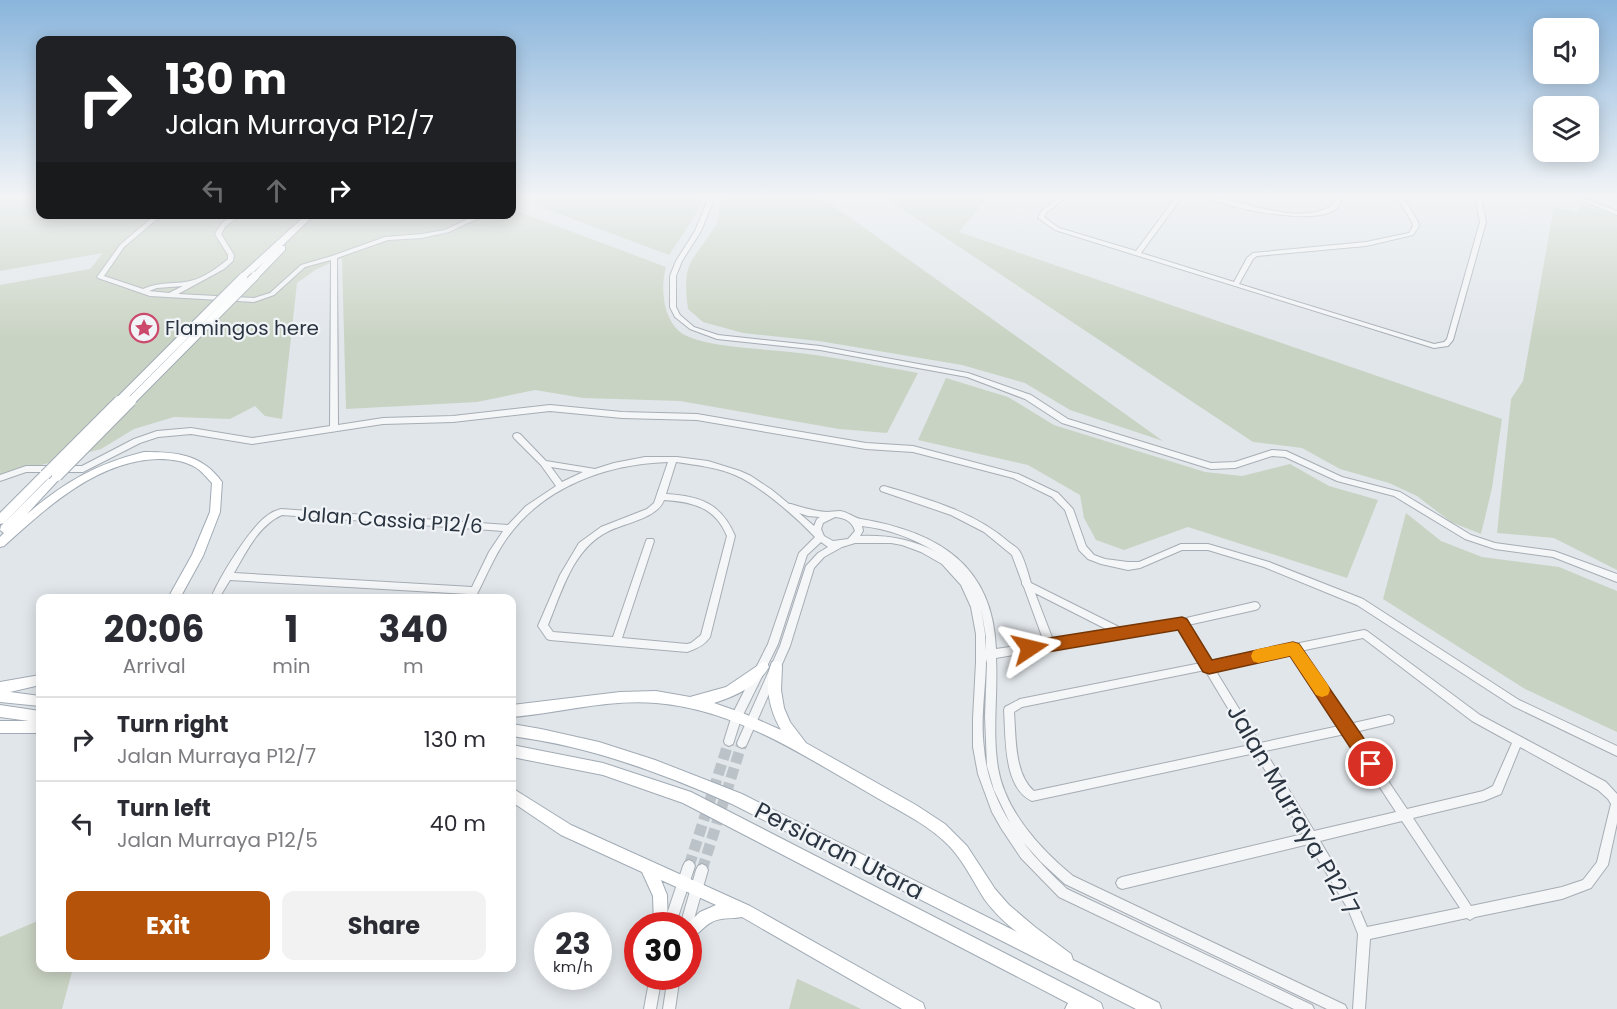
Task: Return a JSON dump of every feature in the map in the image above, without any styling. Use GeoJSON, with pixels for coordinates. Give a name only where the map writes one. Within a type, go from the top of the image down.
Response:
{"type":"FeatureCollection","features":[{"type":"Feature","properties":{"kind":"main road"},"geometry":{"type":"LineString","coordinates":[[0,520],[243,277],[279,244]]}},
{"type":"Feature","properties":{"kind":"main road"},"geometry":{"type":"LineString","coordinates":[[0,535],[286,244]]}},
{"type":"Feature","properties":{"kind":"main road"},"geometry":{"type":"LineString","coordinates":[[0,543],[45,502],[67,486],[109,466],[145,456],[176,456],[199,464],[217,482],[215,512],[197,556],[176,594]]}},
{"type":"Feature","properties":{"kind":"main road"},"geometry":{"type":"LineString","coordinates":[[688,703],[718,698],[742,687],[770,666]]}},
{"type":"Feature","properties":{"kind":"main road"},"geometry":{"type":"LineString","coordinates":[[770,666],[777,711],[786,728],[803,748]]}},
{"type":"Feature","properties":{"kind":"main road"},"geometry":{"type":"LineString","coordinates":[[0,688],[36,682]]}},
{"type":"Feature","properties":{"kind":"main road"},"geometry":{"type":"LineString","coordinates":[[0,696],[36,700]]}},
{"type":"Feature","properties":{"kind":"main road"},"geometry":{"type":"LineString","coordinates":[[516,711],[636,697],[658,697],[688,703],[743,720],[803,748],[935,825],[956,844],[996,902],[1016,923],[1085,975]]}},
{"type":"Feature","properties":{"kind":"main road"},"geometry":{"type":"LineString","coordinates":[[0,711],[36,716]]}},
{"type":"Feature","properties":{"kind":"main road"},"geometry":{"type":"LineString","coordinates":[[0,727],[36,727]]}},
{"type":"Feature","properties":{"kind":"main road","name":"Persiaran Utara"},"geometry":{"type":"LineString","coordinates":[[516,731],[607,749],[673,772],[737,799],[1153,1009]]}},
{"type":"Feature","properties":{"kind":"main road","name":"Persiaran Utara"},"geometry":{"type":"LineString","coordinates":[[516,752],[603,769],[686,797],[1085,1008]]}},
{"type":"Feature","properties":{"kind":"main road"},"geometry":{"type":"LineString","coordinates":[[516,798],[566,830],[745,911],[917,1009]]}},
{"type":"Feature","properties":{"kind":"main road"},"geometry":{"type":"LineString","coordinates":[[647,867],[660,896],[661,912]]}},
{"type":"Feature","properties":{"kind":"main road"},"geometry":{"type":"LineString","coordinates":[[702,919],[718,910],[745,911]]}},
{"type":"Feature","properties":{"kind":"street"},"geometry":{"type":"LineString","coordinates":[[124,244],[100,273],[103,280],[142,292],[260,299],[278,289],[303,266],[370,244]]}},
{"type":"Feature","properties":{"kind":"street"},"geometry":{"type":"LineString","coordinates":[[170,295],[231,260],[231,255],[224,244]]}},
{"type":"Feature","properties":{"kind":"street"},"geometry":{"type":"LineString","coordinates":[[690,244],[673,276],[674,307],[677,316],[692,328],[717,337],[820,348],[968,375],[1020,394],[1065,421],[1211,466],[1235,465],[1272,453],[1286,454],[1340,479],[1397,494],[1468,537],[1496,546],[1554,554],[1617,578]]}},
{"type":"Feature","properties":{"kind":"street"},"geometry":{"type":"LineString","coordinates":[[1104,244],[1424,345],[1441,346],[1450,339],[1477,244]]}},
{"type":"Feature","properties":{"kind":"street"},"geometry":{"type":"LineString","coordinates":[[1137,255],[1145,244]]}},
{"type":"Feature","properties":{"kind":"street"},"geometry":{"type":"LineString","coordinates":[[1236,284],[1250,258],[1255,254],[1365,244]]}},
{"type":"Feature","properties":{"kind":"street"},"geometry":{"type":"LineString","coordinates":[[334,257],[334,428]]}},
{"type":"Feature","properties":{"kind":"street"},"geometry":{"type":"LineString","coordinates":[[142,292],[156,286],[194,283]]}},
{"type":"Feature","properties":{"kind":"street"},"geometry":{"type":"LineString","coordinates":[[0,478],[26,469],[83,469],[137,441],[157,434],[191,431],[239,440],[266,441],[383,421],[453,419],[558,408],[622,415],[697,417],[866,446],[913,449],[1015,476],[1055,495],[1069,509],[1074,532],[1082,548],[1092,557],[1104,562],[1128,566],[1140,565],[1181,548],[1208,547],[1266,564],[1360,602],[1407,630],[1508,699],[1617,751]]}},
{"type":"Feature","properties":{"kind":"street"},"geometry":{"type":"LineString","coordinates":[[517,436],[544,463],[561,487]]}},
{"type":"Feature","properties":{"kind":"street"},"geometry":{"type":"LineString","coordinates":[[660,497],[683,498],[704,504],[720,514],[728,524],[731,536],[708,632],[701,642],[687,648],[549,636],[543,626],[564,575],[582,545],[622,520],[650,511],[658,505],[660,497],[673,460]]}},
{"type":"Feature","properties":{"kind":"street"},"geometry":{"type":"LineString","coordinates":[[474,594],[509,528],[536,504],[561,487],[593,471],[622,463],[673,460],[715,465],[739,474],[782,504],[828,544],[838,546]]}},
{"type":"Feature","properties":{"kind":"street"},"geometry":{"type":"LineString","coordinates":[[544,463],[593,471]]}},
{"type":"Feature","properties":{"kind":"street"},"geometry":{"type":"LineString","coordinates":[[884,489],[952,511],[978,523],[1016,553],[1050,645]]}},
{"type":"Feature","properties":{"kind":"street"},"geometry":{"type":"LineString","coordinates":[[782,504],[808,513],[840,514],[856,522],[874,523],[930,543],[960,564],[977,584],[986,604],[992,634],[986,655],[979,747],[982,773],[1001,817],[1017,844],[1041,874],[1063,893],[1308,1009]]}},
{"type":"Feature","properties":{"kind":"street","name":"Jalan Cassia P12/6"},"geometry":{"type":"LineString","coordinates":[[229,576],[265,519],[281,512],[509,528]]}},
{"type":"Feature","properties":{"kind":"street"},"geometry":{"type":"LineString","coordinates":[[742,743],[743,720],[770,666],[803,553],[818,536],[820,521],[827,515]]}},
{"type":"Feature","properties":{"kind":"street"},"geometry":{"type":"LineString","coordinates":[[855,540],[859,531],[856,522]]}},
{"type":"Feature","properties":{"kind":"street"},"geometry":{"type":"LineString","coordinates":[[729,741],[743,720],[770,666],[810,566],[820,555],[855,540],[888,538],[904,541],[926,550],[951,567],[967,586],[977,608],[986,655],[993,772],[1004,802],[1030,841],[1051,866],[1069,880],[1341,1009]]}},
{"type":"Feature","properties":{"kind":"street"},"geometry":{"type":"LineString","coordinates":[[616,642],[650,542]]}},
{"type":"Feature","properties":{"kind":"street"},"geometry":{"type":"LineString","coordinates":[[218,594],[229,576],[460,594]]}},
{"type":"Feature","properties":{"kind":"street"},"geometry":{"type":"LineString","coordinates":[[1026,584],[1121,632]]}},
{"type":"Feature","properties":{"kind":"street"},"geometry":{"type":"LineString","coordinates":[[986,655],[1182,623],[1255,606]]}},
{"type":"Feature","properties":{"kind":"street","name":"Jalan Murraya P12/7"},"geometry":{"type":"LineString","coordinates":[[1182,623],[1260,748],[1308,836],[1352,905],[1364,934],[1359,1009]]}},
{"type":"Feature","properties":{"kind":"street"},"geometry":{"type":"LineString","coordinates":[[1364,934],[1470,914],[1562,893],[1587,884],[1602,865],[1616,804],[1612,795],[1602,786],[1476,718],[1364,634],[1012,707],[1009,710],[1011,748],[1021,786],[1032,796],[1389,720]]}},
{"type":"Feature","properties":{"kind":"street"},"geometry":{"type":"LineString","coordinates":[[1293,648],[1470,914]]}},
{"type":"Feature","properties":{"kind":"street"},"geometry":{"type":"LineString","coordinates":[[1122,884],[1308,836],[1405,816],[1497,790],[1517,741]]}},
{"type":"Feature","properties":{"kind":"street"},"geometry":{"type":"LineString","coordinates":[[687,912],[690,885],[688,866]]}},
{"type":"Feature","properties":{"kind":"street"},"geometry":{"type":"LineString","coordinates":[[676,912],[690,885],[702,870]]}},
{"type":"Feature","properties":{"kind":"street"},"geometry":{"type":"LineString","coordinates":[[650,1009],[653,990]]}},
{"type":"Feature","properties":{"kind":"street"},"geometry":{"type":"LineString","coordinates":[[669,1009],[672,990]]}},
{"type":"Feature","properties":{"kind":"green space"},"geometry":{"type":"Polygon","coordinates":[[[0,244],[605,244],[666,267],[663,294],[667,313],[676,328],[693,339],[723,345],[830,357],[918,373],[887,433],[839,429],[680,401],[583,398],[535,390],[477,402],[346,409],[342,258],[315,270],[297,283],[282,419],[265,416],[255,406],[230,419],[174,417],[134,429],[101,449],[0,476],[0,285],[90,269],[103,253],[0,271],[0,244]]]}},
{"type":"Feature","properties":{"kind":"green space"},"geometry":{"type":"Polygon","coordinates":[[[640,244],[676,244],[669,255],[640,244]]]}},
{"type":"Feature","properties":{"kind":"green space"},"geometry":{"type":"Polygon","coordinates":[[[703,244],[887,244],[1163,441],[1070,410],[1025,383],[962,365],[819,341],[743,333],[703,322],[688,309],[686,279],[691,262],[703,244]]]}},
{"type":"Feature","properties":{"kind":"green space"},"geometry":{"type":"Polygon","coordinates":[[[955,244],[994,244],[1502,419],[1492,488],[1481,534],[1451,522],[1417,496],[1389,483],[1340,469],[1302,448],[1253,442],[955,244]]]}},
{"type":"Feature","properties":{"kind":"green space"},"geometry":{"type":"Polygon","coordinates":[[[1547,244],[1617,244],[1617,570],[1554,538],[1497,533],[1511,399],[1523,381],[1547,244]]]}},
{"type":"Feature","properties":{"kind":"green space"},"geometry":{"type":"Polygon","coordinates":[[[946,378],[1008,397],[1054,425],[1205,472],[1242,476],[1290,464],[1329,486],[1378,500],[1347,578],[1188,527],[1124,550],[1096,540],[1084,518],[1080,495],[1028,465],[918,440],[946,378]]]}},
{"type":"Feature","properties":{"kind":"green space"},"geometry":{"type":"Polygon","coordinates":[[[1406,513],[1441,541],[1482,557],[1559,567],[1617,591],[1617,732],[1525,689],[1383,599],[1406,513]]]}},
{"type":"Feature","properties":{"kind":"green space"},"geometry":{"type":"Polygon","coordinates":[[[36,922],[36,972],[72,972],[62,1009],[0,1009],[0,937],[36,922]]]}},
{"type":"Feature","properties":{"kind":"green space"},"geometry":{"type":"Polygon","coordinates":[[[798,979],[861,1009],[789,1009],[798,979]]]}},
{"type":"Feature","properties":{"kind":"tunnel"},"geometry":{"type":"LineString","coordinates":[[689,866],[729,741]]}},
{"type":"Feature","properties":{"kind":"tunnel"},"geometry":{"type":"LineString","coordinates":[[702,870],[742,743]]}},
{"type":"Feature","properties":{"kind":"slow traffic"},"geometry":{"type":"LineString","coordinates":[[1258,656],[1293,648],[1322,690]]}},
{"type":"Feature","properties":{"kind":"place","name":"Flamingos here"},"geometry":{"type":"Point","coordinates":[144,328]}},
{"type":"Feature","properties":{"kind":"route"},"geometry":{"type":"LineString","coordinates":[[1030,648],[1182,623],[1209,667],[1293,648],[1371,764]]}}]}
